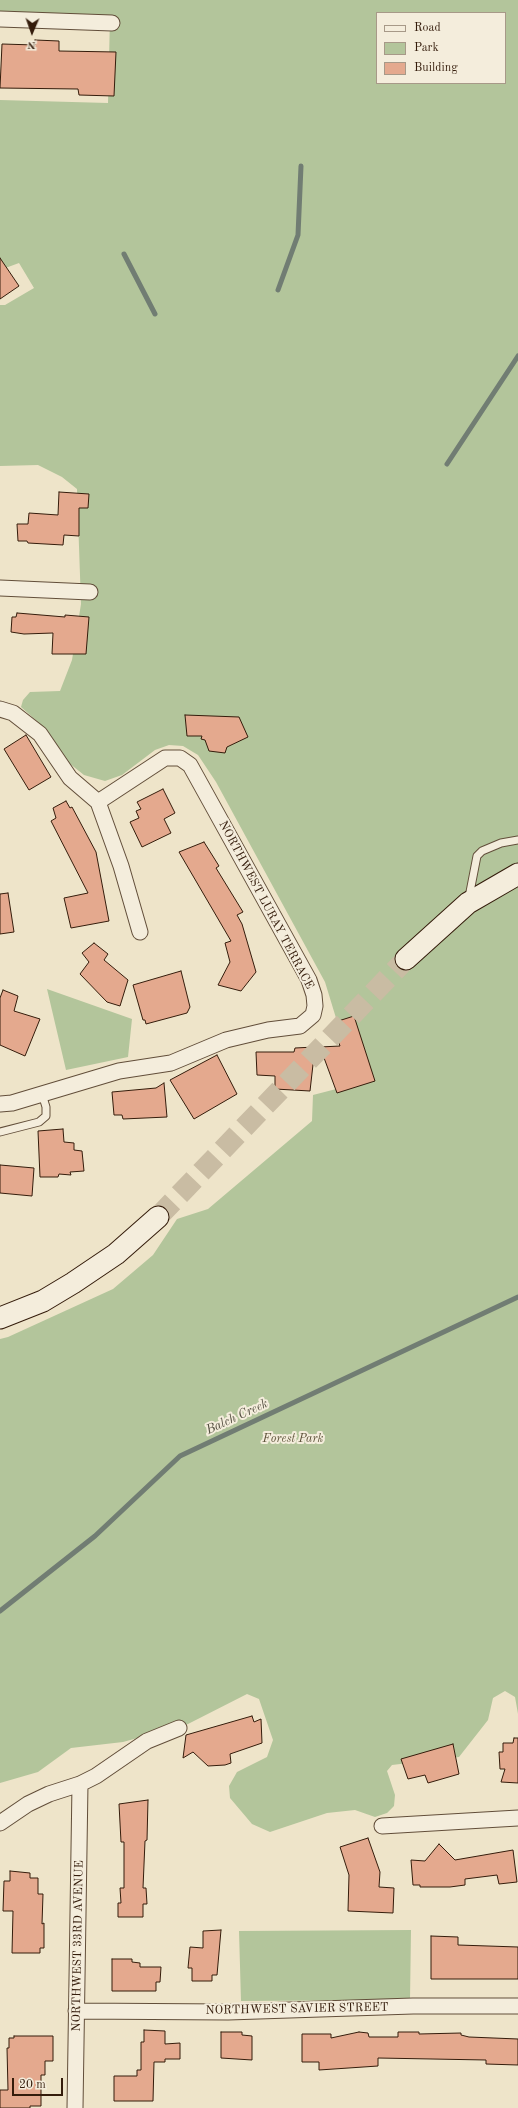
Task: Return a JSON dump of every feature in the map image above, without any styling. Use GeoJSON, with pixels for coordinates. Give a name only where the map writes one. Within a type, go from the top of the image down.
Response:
{"type":"FeatureCollection","features":[{"type":"Feature","properties":{"kind":"main road"},"geometry":{"type":"LineString","coordinates":[[406,959],[468,903],[518,874]]}},
{"type":"Feature","properties":{"kind":"main road"},"geometry":{"type":"LineString","coordinates":[[0,1318],[43,1301],[73,1283],[116,1254],[158,1217]]}},
{"type":"Feature","properties":{"kind":"street"},"geometry":{"type":"LineString","coordinates":[[0,19],[112,23]]}},
{"type":"Feature","properties":{"kind":"street"},"geometry":{"type":"LineString","coordinates":[[0,588],[90,592]]}},
{"type":"Feature","properties":{"kind":"street"},"geometry":{"type":"LineString","coordinates":[[0,709],[14,713],[40,734],[70,778],[98,802],[121,866],[140,932]]}},
{"type":"Feature","properties":{"kind":"street","name":"NORTHWEST LURAY TERRACE"},"geometry":{"type":"LineString","coordinates":[[0,1104],[12,1103],[119,1071],[171,1063],[226,1040],[268,1030],[300,1026],[313,1015],[316,1006],[309,980],[190,766],[180,758],[165,758],[98,802]]}},
{"type":"Feature","properties":{"kind":"street"},"geometry":{"type":"LineString","coordinates":[[0,1823],[28,1804],[49,1794],[80,1784],[112,1766],[147,1741],[180,1728]]}},
{"type":"Feature","properties":{"kind":"street","name":"NORTHWEST 33RD AVENUE"},"geometry":{"type":"LineString","coordinates":[[76,2108],[76,2010],[80,1784]]}},
{"type":"Feature","properties":{"kind":"street"},"geometry":{"type":"LineString","coordinates":[[382,1826],[518,1818]]}},
{"type":"Feature","properties":{"kind":"street","name":"NORTHWEST SAVIER STREET"},"geometry":{"type":"LineString","coordinates":[[76,2010],[228,2012],[413,2006],[518,2006]]}},
{"type":"Feature","properties":{"kind":"lane"},"geometry":{"type":"LineString","coordinates":[[468,903],[476,856],[482,851],[501,843],[518,840]]}},
{"type":"Feature","properties":{"kind":"lane"},"geometry":{"type":"LineString","coordinates":[[0,1132],[40,1122],[46,1116],[46,1107],[42,1094]]}},
{"type":"Feature","properties":{"kind":"green space","name":"Forest Park"},"geometry":{"type":"Polygon","coordinates":[[[0,0],[518,0],[518,1714],[515,1697],[505,1691],[493,1698],[488,1720],[459,1757],[392,1765],[387,1771],[395,1795],[394,1806],[387,1813],[375,1817],[355,1810],[327,1813],[270,1832],[252,1824],[230,1798],[229,1786],[237,1772],[267,1757],[273,1740],[259,1699],[247,1694],[188,1724],[123,1742],[71,1748],[38,1772],[0,1783],[0,1339],[8,1337],[113,1289],[153,1255],[177,1219],[208,1209],[312,1121],[313,1095],[344,1087],[347,1054],[325,982],[216,782],[198,755],[183,746],[169,745],[155,750],[122,775],[105,781],[84,775],[69,763],[47,730],[21,707],[23,700],[30,692],[60,691],[72,660],[81,604],[77,489],[62,477],[38,465],[0,466],[0,305],[5,305],[34,288],[19,263],[0,270],[0,100],[108,103],[110,17],[0,12],[0,0]]]}},
{"type":"Feature","properties":{"kind":"green space"},"geometry":{"type":"Polygon","coordinates":[[[47,989],[132,1019],[128,1057],[66,1070],[47,989]]]}},
{"type":"Feature","properties":{"kind":"green space"},"geometry":{"type":"Polygon","coordinates":[[[411,1930],[410,2000],[241,2001],[239,1931],[411,1930]]]}},
{"type":"Feature","properties":{"kind":"building"},"geometry":{"type":"Polygon","coordinates":[[[35,40],[59,41],[59,51],[116,52],[114,96],[79,95],[78,89],[0,88],[2,44],[35,45],[35,40]]]}},
{"type":"Feature","properties":{"kind":"building"},"geometry":{"type":"Polygon","coordinates":[[[0,258],[19,286],[0,299],[0,258]]]}},
{"type":"Feature","properties":{"kind":"building"},"geometry":{"type":"Polygon","coordinates":[[[59,492],[89,494],[88,508],[79,508],[79,536],[64,535],[63,545],[18,541],[17,524],[28,524],[29,513],[58,515],[59,492]]]}},
{"type":"Feature","properties":{"kind":"building"},"geometry":{"type":"Polygon","coordinates":[[[17,613],[65,617],[65,615],[89,617],[86,654],[52,654],[53,633],[24,634],[11,632],[12,617],[16,617],[17,613]]]}},
{"type":"Feature","properties":{"kind":"building"},"geometry":{"type":"Polygon","coordinates":[[[185,715],[239,717],[248,737],[227,747],[225,753],[209,751],[205,740],[201,739],[202,736],[187,736],[185,715]]]}},
{"type":"Feature","properties":{"kind":"building"},"geometry":{"type":"Polygon","coordinates":[[[26,735],[51,777],[29,790],[4,749],[26,735]]]}},
{"type":"Feature","properties":{"kind":"building"},"geometry":{"type":"Polygon","coordinates":[[[163,789],[175,813],[164,819],[171,833],[142,847],[130,822],[139,818],[136,811],[141,809],[137,802],[163,789]]]}},
{"type":"Feature","properties":{"kind":"building"},"geometry":{"type":"Polygon","coordinates":[[[66,801],[70,808],[72,807],[96,852],[109,921],[71,928],[64,898],[88,893],[51,821],[56,818],[53,808],[66,801]]]}},
{"type":"Feature","properties":{"kind":"building"},"geometry":{"type":"Polygon","coordinates":[[[204,842],[219,866],[216,868],[243,912],[237,915],[242,924],[256,972],[241,991],[218,985],[230,962],[225,943],[231,941],[179,852],[204,842]]]}},
{"type":"Feature","properties":{"kind":"building"},"geometry":{"type":"Polygon","coordinates":[[[8,893],[14,932],[0,934],[0,894],[8,893]]]}},
{"type":"Feature","properties":{"kind":"building"},"geometry":{"type":"Polygon","coordinates":[[[94,943],[108,954],[104,960],[128,980],[120,1006],[107,1002],[80,974],[89,962],[82,953],[94,943]]]}},
{"type":"Feature","properties":{"kind":"building"},"geometry":{"type":"Polygon","coordinates":[[[181,971],[190,1007],[187,1013],[146,1024],[145,1020],[143,1020],[133,985],[181,971]]]}},
{"type":"Feature","properties":{"kind":"building"},"geometry":{"type":"Polygon","coordinates":[[[3,990],[18,996],[14,1011],[40,1019],[25,1056],[0,1045],[0,998],[3,990]]]}},
{"type":"Feature","properties":{"kind":"building"},"geometry":{"type":"Polygon","coordinates":[[[354,1016],[375,1081],[337,1093],[320,1047],[340,1046],[332,1023],[354,1016]]]}},
{"type":"Feature","properties":{"kind":"building"},"geometry":{"type":"Polygon","coordinates":[[[315,1047],[310,1091],[275,1089],[275,1076],[257,1075],[256,1052],[294,1052],[295,1048],[315,1047]]]}},
{"type":"Feature","properties":{"kind":"building"},"geometry":{"type":"Polygon","coordinates":[[[217,1055],[237,1094],[194,1119],[170,1080],[217,1055]]]}},
{"type":"Feature","properties":{"kind":"building"},"geometry":{"type":"Polygon","coordinates":[[[164,1083],[167,1117],[123,1119],[122,1115],[114,1115],[112,1092],[156,1088],[164,1083]]]}},
{"type":"Feature","properties":{"kind":"building"},"geometry":{"type":"Polygon","coordinates":[[[63,1129],[64,1142],[74,1143],[74,1150],[82,1151],[84,1171],[70,1172],[71,1175],[59,1174],[58,1177],[40,1177],[38,1131],[63,1129]]]}},
{"type":"Feature","properties":{"kind":"building"},"geometry":{"type":"Polygon","coordinates":[[[0,1165],[34,1168],[32,1196],[0,1193],[0,1165]]]}},
{"type":"Feature","properties":{"kind":"building"},"geometry":{"type":"Polygon","coordinates":[[[252,1716],[254,1722],[261,1719],[262,1743],[230,1754],[231,1763],[225,1765],[208,1766],[193,1752],[183,1758],[186,1735],[252,1716]]]}},
{"type":"Feature","properties":{"kind":"building"},"geometry":{"type":"Polygon","coordinates":[[[514,1738],[518,1738],[518,1783],[501,1782],[505,1769],[500,1769],[499,1752],[503,1752],[503,1743],[513,1743],[514,1738]]]}},
{"type":"Feature","properties":{"kind":"building"},"geometry":{"type":"Polygon","coordinates":[[[453,1744],[459,1774],[428,1783],[425,1775],[408,1779],[401,1759],[453,1744]]]}},
{"type":"Feature","properties":{"kind":"building"},"geometry":{"type":"Polygon","coordinates":[[[148,1800],[147,1840],[145,1841],[143,1888],[146,1888],[147,1904],[143,1904],[143,1917],[118,1917],[118,1903],[121,1903],[120,1888],[124,1888],[124,1842],[121,1842],[119,1804],[148,1800]]]}},
{"type":"Feature","properties":{"kind":"building"},"geometry":{"type":"Polygon","coordinates":[[[368,1838],[380,1872],[379,1887],[394,1888],[393,1913],[348,1911],[349,1875],[340,1847],[368,1838]]]}},
{"type":"Feature","properties":{"kind":"building"},"geometry":{"type":"Polygon","coordinates":[[[439,1844],[455,1860],[513,1850],[517,1882],[499,1884],[497,1875],[465,1879],[465,1885],[450,1887],[420,1887],[420,1885],[413,1885],[411,1860],[425,1861],[439,1844]]]}},
{"type":"Feature","properties":{"kind":"building"},"geometry":{"type":"Polygon","coordinates":[[[10,1871],[30,1873],[30,1878],[38,1878],[38,1894],[43,1894],[42,1924],[44,1923],[44,1948],[40,1948],[40,1953],[12,1953],[13,1911],[3,1911],[4,1881],[10,1881],[10,1871]]]}},
{"type":"Feature","properties":{"kind":"building"},"geometry":{"type":"Polygon","coordinates":[[[221,1930],[217,1975],[212,1975],[212,1981],[192,1981],[192,1968],[188,1968],[190,1947],[203,1948],[203,1931],[221,1930]]]}},
{"type":"Feature","properties":{"kind":"building"},"geometry":{"type":"Polygon","coordinates":[[[431,1936],[458,1937],[458,1945],[518,1947],[518,1979],[431,1979],[431,1936]]]}},
{"type":"Feature","properties":{"kind":"building"},"geometry":{"type":"Polygon","coordinates":[[[112,1959],[132,1959],[132,1962],[140,1963],[140,1967],[161,1967],[160,1982],[156,1982],[156,1991],[112,1991],[112,1959]]]}},
{"type":"Feature","properties":{"kind":"building"},"geometry":{"type":"Polygon","coordinates":[[[144,2030],[165,2031],[165,2044],[180,2043],[180,2059],[165,2059],[165,2062],[154,2062],[153,2101],[114,2101],[114,2076],[137,2076],[137,2070],[141,2070],[141,2042],[144,2042],[144,2030]]]}},
{"type":"Feature","properties":{"kind":"building"},"geometry":{"type":"Polygon","coordinates":[[[221,2032],[242,2032],[242,2035],[252,2036],[252,2060],[221,2058],[221,2032]]]}},
{"type":"Feature","properties":{"kind":"building"},"geometry":{"type":"Polygon","coordinates":[[[359,2032],[368,2033],[369,2037],[398,2037],[398,2032],[419,2032],[419,2034],[461,2033],[461,2035],[469,2037],[518,2039],[518,2065],[486,2064],[486,2060],[378,2058],[378,2066],[319,2070],[319,2062],[302,2062],[302,2034],[331,2034],[331,2038],[359,2032]]]}},
{"type":"Feature","properties":{"kind":"building"},"geometry":{"type":"Polygon","coordinates":[[[14,2036],[53,2036],[53,2061],[45,2061],[45,2075],[41,2075],[41,2106],[30,2106],[30,2108],[0,2108],[0,2090],[8,2090],[7,2048],[9,2048],[9,2038],[14,2038],[14,2036]]]}},
{"type":"Feature","properties":{"kind":"waterway"},"geometry":{"type":"LineString","coordinates":[[278,290],[298,235],[301,166]]}},
{"type":"Feature","properties":{"kind":"waterway"},"geometry":{"type":"LineString","coordinates":[[124,254],[155,314]]}},
{"type":"Feature","properties":{"kind":"waterway"},"geometry":{"type":"LineString","coordinates":[[447,464],[518,356]]}},
{"type":"Feature","properties":{"kind":"waterway","name":"Balch Creek"},"geometry":{"type":"LineString","coordinates":[[0,1611],[95,1536],[180,1456],[518,1297]]}},
{"type":"Feature","properties":{"kind":"tunnel"},"geometry":{"type":"LineString","coordinates":[[158,1217],[406,959]]}}]}
